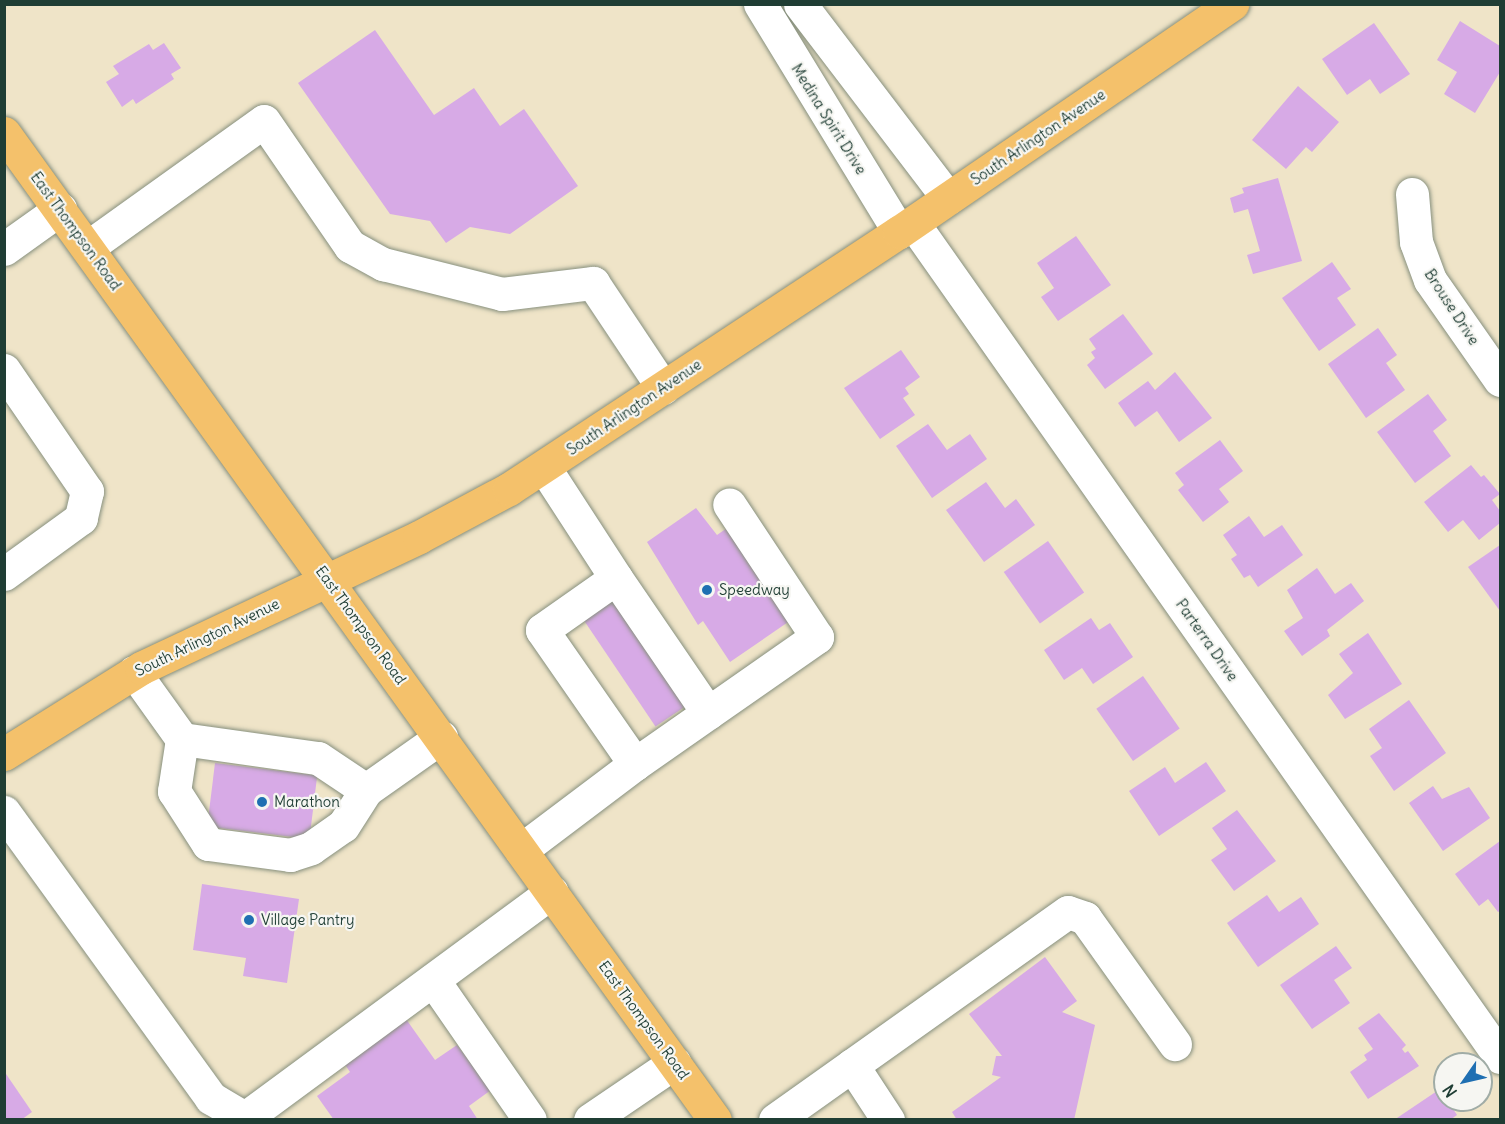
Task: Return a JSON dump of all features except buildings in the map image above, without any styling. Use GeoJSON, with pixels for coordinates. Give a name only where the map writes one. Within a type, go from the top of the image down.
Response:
{"type":"FeatureCollection","features":[{"type":"Feature","properties":{"kind":"main road","name":"South Arlington Avenue"},"geometry":{"type":"LineString","coordinates":[[4,754],[134,672],[446,523],[544,467],[906,227],[1232,4]]}},
{"type":"Feature","properties":{"kind":"main road","name":"East Thompson Road"},"geometry":{"type":"LineString","coordinates":[[4,133],[715,1119]]}},
{"type":"Feature","properties":{"kind":"street","name":"Medina Spirit Drive"},"geometry":{"type":"LineString","coordinates":[[760,4],[906,227]]}},
{"type":"Feature","properties":{"kind":"street"},"geometry":{"type":"LineString","coordinates":[[800,4],[948,198]]}},
{"type":"Feature","properties":{"kind":"street"},"geometry":{"type":"LineString","coordinates":[[88,248],[264,121],[350,246],[383,264],[502,294],[593,283],[663,388]]}},
{"type":"Feature","properties":{"kind":"street","name":"Brouse Drive"},"geometry":{"type":"LineString","coordinates":[[1412,194],[1416,242],[1430,280],[1500,380]]}},
{"type":"Feature","properties":{"kind":"street"},"geometry":{"type":"LineString","coordinates":[[4,249],[60,209]]}},
{"type":"Feature","properties":{"kind":"street","name":"Parterra Drive"},"geometry":{"type":"LineString","coordinates":[[906,227],[1500,1057]]}},
{"type":"Feature","properties":{"kind":"street"},"geometry":{"type":"LineString","coordinates":[[4,370],[87,491],[81,518],[4,574]]}},
{"type":"Feature","properties":{"kind":"street"},"geometry":{"type":"LineString","coordinates":[[544,467],[708,713]]}},
{"type":"Feature","properties":{"kind":"street"},"geometry":{"type":"LineString","coordinates":[[521,850],[635,764],[817,637],[729,504]]}},
{"type":"Feature","properties":{"kind":"street"},"geometry":{"type":"LineString","coordinates":[[616,578],[542,630],[635,764]]}},
{"type":"Feature","properties":{"kind":"street"},"geometry":{"type":"LineString","coordinates":[[134,672],[182,739],[174,791],[208,844],[290,855],[311,848],[343,826],[366,790],[441,737]]}},
{"type":"Feature","properties":{"kind":"street"},"geometry":{"type":"LineString","coordinates":[[182,739],[318,758],[366,790]]}},
{"type":"Feature","properties":{"kind":"street"},"geometry":{"type":"LineString","coordinates":[[4,812],[211,1098],[247,1119],[552,892]]}},
{"type":"Feature","properties":{"kind":"street"},"geometry":{"type":"LineString","coordinates":[[775,1119],[1068,912],[1085,918],[1175,1044]]}},
{"type":"Feature","properties":{"kind":"street"},"geometry":{"type":"LineString","coordinates":[[433,980],[530,1119]]}},
{"type":"Feature","properties":{"kind":"street"},"geometry":{"type":"LineString","coordinates":[[590,1119],[674,1063]]}},
{"type":"Feature","properties":{"kind":"street"},"geometry":{"type":"LineString","coordinates":[[852,1065],[888,1119]]}},
{"type":"Feature","properties":{"kind":"place","name":"Speedway"},"geometry":{"type":"Point","coordinates":[707,590]}},
{"type":"Feature","properties":{"kind":"place","name":"Marathon"},"geometry":{"type":"Point","coordinates":[262,802]}},
{"type":"Feature","properties":{"kind":"place","name":"Village Pantry"},"geometry":{"type":"Point","coordinates":[249,920]}}]}
